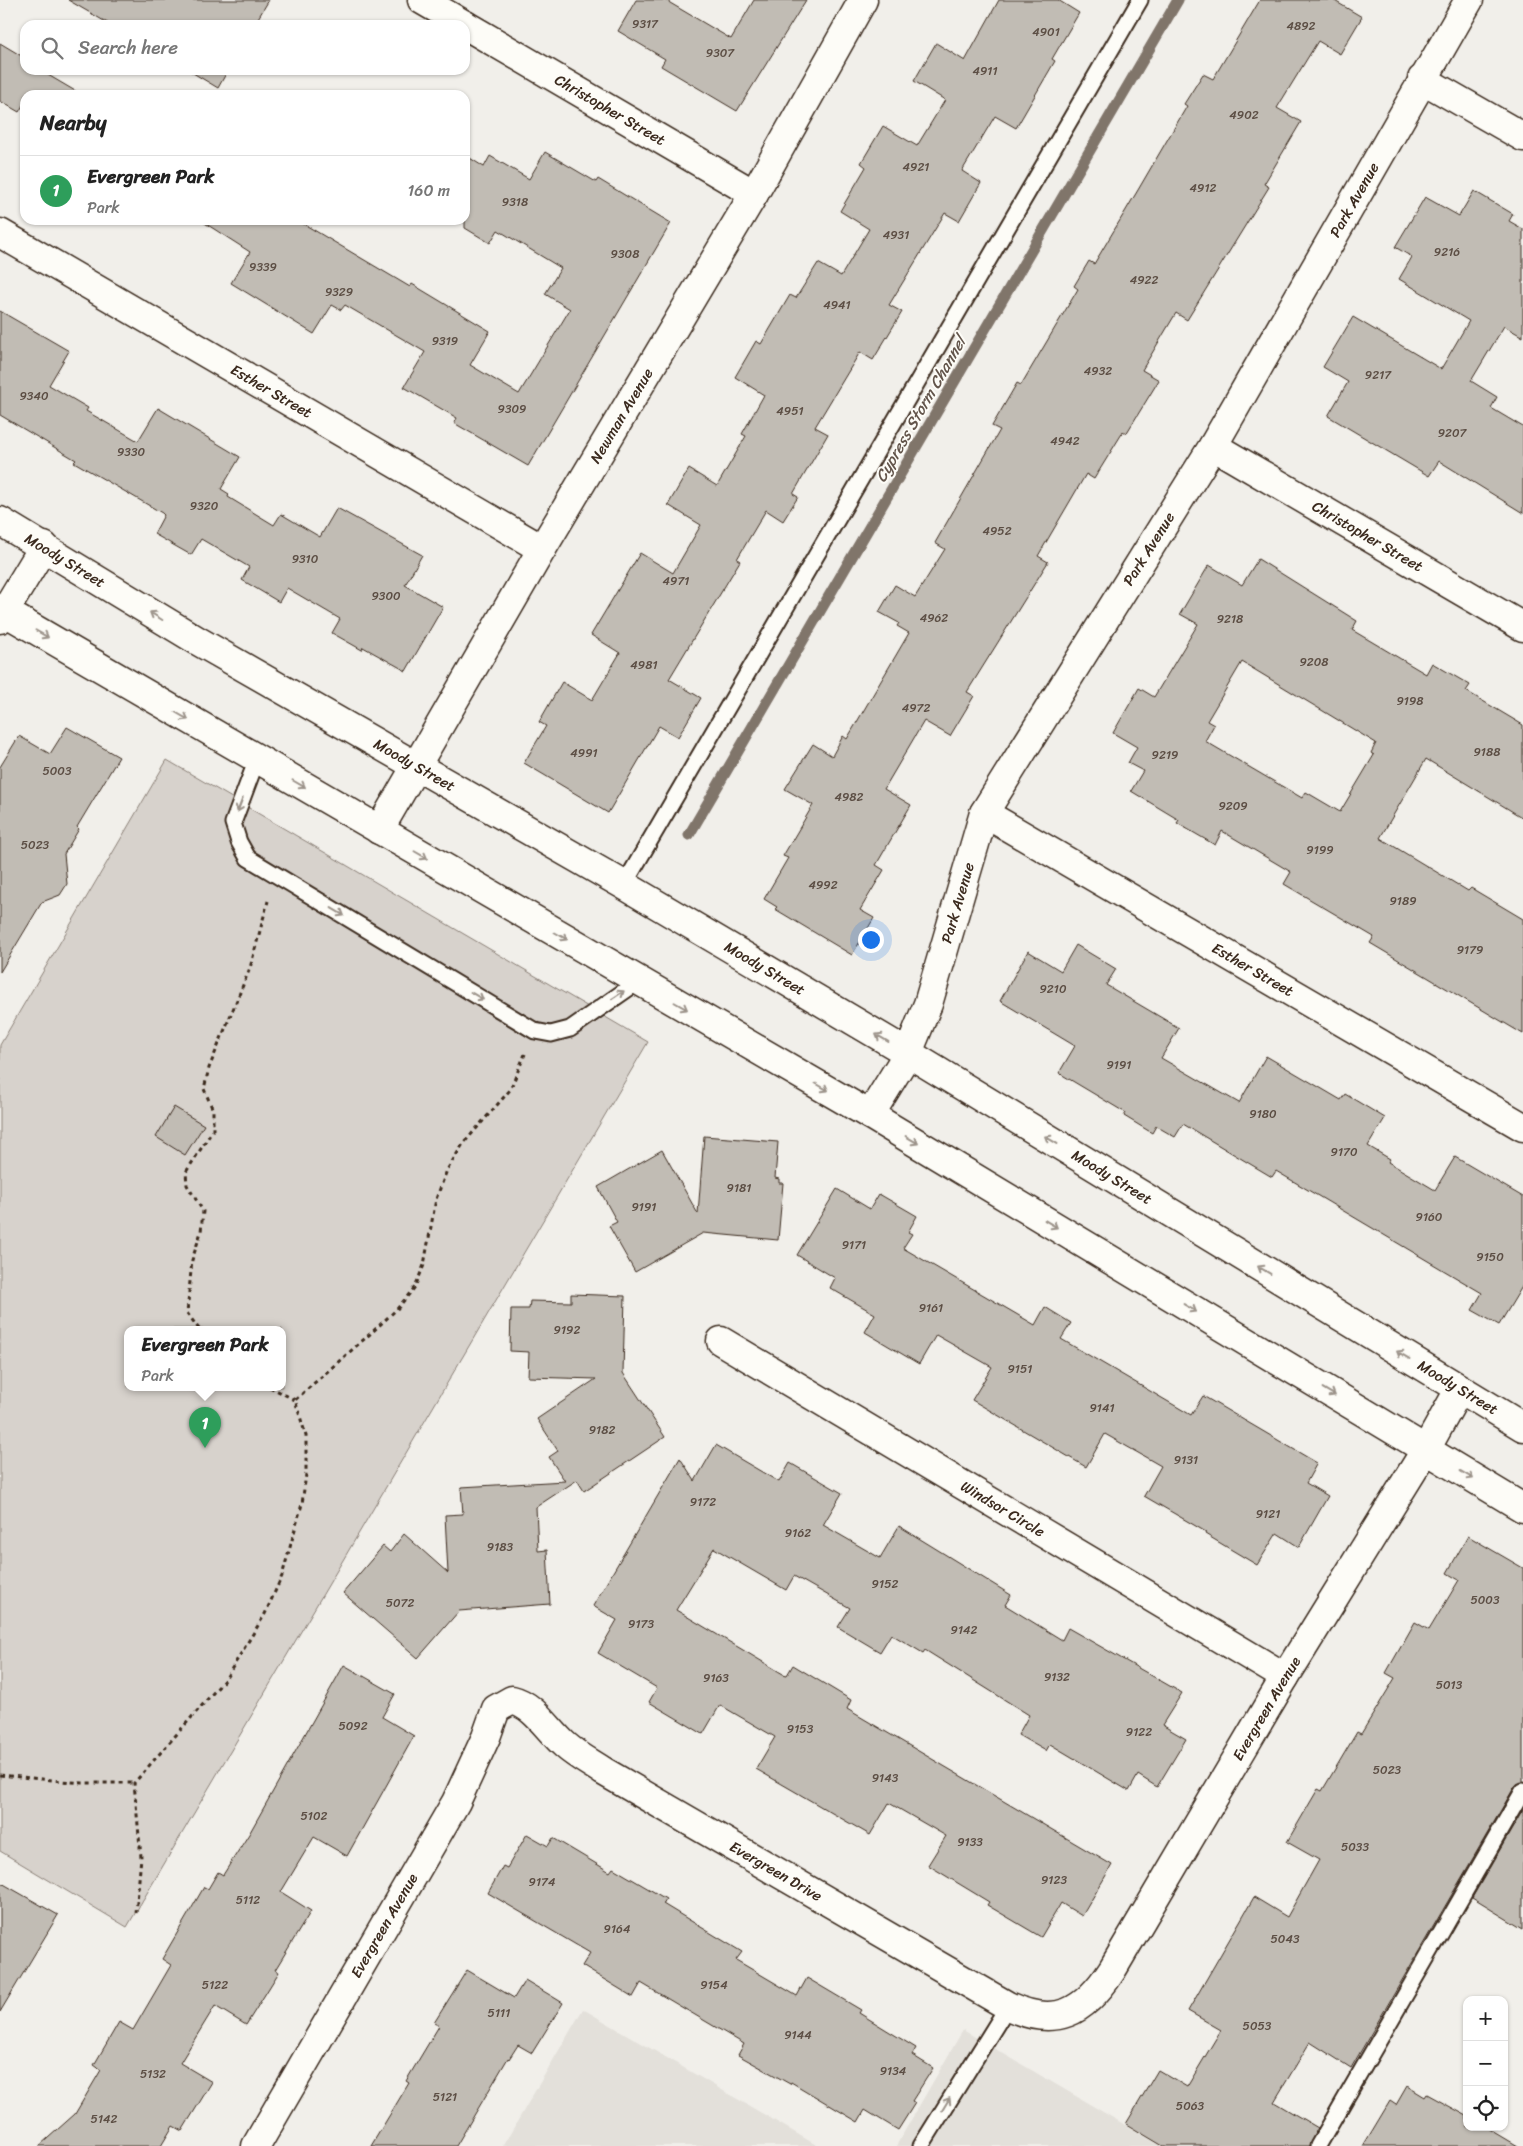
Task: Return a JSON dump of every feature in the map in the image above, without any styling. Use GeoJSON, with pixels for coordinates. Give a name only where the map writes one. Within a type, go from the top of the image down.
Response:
{"type":"FeatureCollection","features":[{"type":"Feature","properties":{"kind":"street","name":"Christopher Street"},"geometry":{"type":"LineString","coordinates":[[422,0],[456,20]]}},
{"type":"Feature","properties":{"kind":"street","name":"Newman Avenue"},"geometry":{"type":"LineString","coordinates":[[379,830],[542,549],[754,194],[863,0]]}},
{"type":"Feature","properties":{"kind":"street","name":"Park Avenue"},"geometry":{"type":"LineString","coordinates":[[870,1115],[908,1053],[928,1004],[984,813],[1212,446],[1469,0]]}},
{"type":"Feature","properties":{"kind":"street","name":"Christopher Street"},"geometry":{"type":"LineString","coordinates":[[470,28],[754,194]]}},
{"type":"Feature","properties":{"kind":"street"},"geometry":{"type":"LineString","coordinates":[[1422,79],[1523,137]]}},
{"type":"Feature","properties":{"kind":"street","name":"Esther Street"},"geometry":{"type":"LineString","coordinates":[[0,233],[542,549]]}},
{"type":"Feature","properties":{"kind":"street","name":"Christopher Street"},"geometry":{"type":"LineString","coordinates":[[1212,446],[1523,627]]}},
{"type":"Feature","properties":{"kind":"street","name":"Moody Street"},"geometry":{"type":"LineString","coordinates":[[0,521],[198,641],[624,885],[908,1053],[1459,1390],[1523,1427]]}},
{"type":"Feature","properties":{"kind":"street"},"geometry":{"type":"LineString","coordinates":[[44,546],[2,613],[870,1115],[1523,1508]]}},
{"type":"Feature","properties":{"kind":"street","name":"Esther Street"},"geometry":{"type":"LineString","coordinates":[[984,813],[1523,1127]]}},
{"type":"Feature","properties":{"kind":"street","name":"Windsor Circle"},"geometry":{"type":"LineString","coordinates":[[721,1341],[1284,1677]]}},
{"type":"Feature","properties":{"kind":"street","name":"Evergreen Avenue"},"geometry":{"type":"LineString","coordinates":[[1063,2014],[1076,2009],[1102,1986],[1284,1677],[1425,1450],[1459,1390]]}},
{"type":"Feature","properties":{"kind":"street","name":"Evergreen Drive"},"geometry":{"type":"LineString","coordinates":[[503,1703],[512,1700],[520,1702],[531,1709],[566,1746],[603,1771],[1008,2006],[1036,2017],[1063,2014]]}},
{"type":"Feature","properties":{"kind":"street","name":"Evergreen Avenue"},"geometry":{"type":"LineString","coordinates":[[256,2146],[456,1802],[486,1737],[496,1709],[503,1703]]}},
{"type":"Feature","properties":{"kind":"lane"},"geometry":{"type":"LineString","coordinates":[[624,885],[1140,0]]}},
{"type":"Feature","properties":{"kind":"lane"},"geometry":{"type":"LineString","coordinates":[[257,759],[233,822],[239,842],[248,858],[535,1031],[550,1034],[570,1029],[639,981]]}},
{"type":"Feature","properties":{"kind":"lane"},"geometry":{"type":"LineString","coordinates":[[1318,2146],[1523,1791]]}},
{"type":"Feature","properties":{"kind":"lane"},"geometry":{"type":"LineString","coordinates":[[922,2146],[1008,2006]]}},
{"type":"Feature","properties":{"kind":"path"},"geometry":{"type":"LineString","coordinates":[[197,1326],[187,1313],[192,1260],[201,1232],[203,1211],[187,1185],[186,1172],[213,1130],[213,1110],[204,1089],[209,1068],[250,968],[275,875]]}},
{"type":"Feature","properties":{"kind":"path"},"geometry":{"type":"LineString","coordinates":[[295,1400],[377,1328],[415,1287],[424,1265],[436,1199],[447,1170],[463,1144],[510,1090],[535,1031]]}},
{"type":"Feature","properties":{"kind":"path"},"geometry":{"type":"LineString","coordinates":[[136,1913],[141,1857],[134,1783],[226,1678],[265,1614],[282,1576],[302,1504],[306,1474],[306,1436],[295,1400],[278,1391]]}},
{"type":"Feature","properties":{"kind":"path"},"geometry":{"type":"LineString","coordinates":[[0,1775],[83,1783],[134,1783]]}},
{"type":"Feature","properties":{"kind":"shaded area"},"geometry":{"type":"Polygon","coordinates":[[[167,760],[648,1042],[127,1927],[0,1851],[0,1045],[167,760]]]}},
{"type":"Feature","properties":{"kind":"shaded area"},"geometry":{"type":"Polygon","coordinates":[[[583,2009],[818,2146],[503,2146],[583,2009]]]}},
{"type":"Feature","properties":{"kind":"shaded area"},"geometry":{"type":"Polygon","coordinates":[[[963,2030],[1161,2146],[896,2146],[963,2030]]]}},
{"type":"Feature","properties":{"kind":"building"},"geometry":{"type":"Polygon","coordinates":[[[68,0],[269,0],[257,20],[102,20],[68,0]]]}},
{"type":"Feature","properties":{"kind":"building"},"geometry":{"type":"Polygon","coordinates":[[[636,0],[665,0],[731,39],[754,0],[806,0],[737,111],[661,66],[665,59],[618,31],[636,0]]]}},
{"type":"Feature","properties":{"kind":"building"},"geometry":{"type":"Polygon","coordinates":[[[999,0],[1058,0],[1079,13],[1052,59],[1055,61],[1016,128],[995,116],[962,171],[981,183],[959,221],[945,213],[889,305],[902,312],[873,360],[860,352],[815,427],[828,434],[793,494],[798,497],[783,521],[766,510],[737,559],[740,561],[669,679],[701,698],[678,737],[659,726],[608,813],[524,763],[546,726],[539,722],[562,682],[592,700],[620,653],[591,635],[640,553],[673,573],[701,525],[668,505],[689,469],[717,486],[746,436],[742,434],[764,395],[735,377],[756,341],[761,344],[790,295],[796,298],[818,263],[841,276],[869,229],[840,211],[866,167],[861,163],[883,126],[917,146],[945,100],[914,81],[936,43],[965,61],[999,0]]]}},
{"type":"Feature","properties":{"kind":"building"},"geometry":{"type":"Polygon","coordinates":[[[1260,0],[1333,0],[1362,17],[1340,54],[1318,41],[1277,108],[1301,122],[1264,184],[1269,187],[1187,320],[1176,313],[1142,370],[1159,380],[1126,434],[1123,432],[1094,479],[1086,474],[1038,556],[1048,562],[967,692],[974,696],[950,736],[924,721],[884,789],[911,805],[876,865],[884,870],[860,910],[874,918],[852,955],[775,909],[777,907],[764,899],[788,858],[783,856],[813,805],[785,789],[813,744],[832,756],[843,736],[847,739],[909,633],[897,626],[899,623],[879,612],[895,585],[915,597],[945,549],[935,543],[1000,430],[992,426],[1017,383],[1021,385],[1078,289],[1074,286],[1089,261],[1094,264],[1187,106],[1184,104],[1203,74],[1213,79],[1260,0]]]}},
{"type":"Feature","properties":{"kind":"building"},"geometry":{"type":"Polygon","coordinates":[[[0,43],[20,55],[20,75],[48,75],[74,90],[20,90],[19,112],[0,101],[0,43]]]}},
{"type":"Feature","properties":{"kind":"building"},"geometry":{"type":"Polygon","coordinates":[[[196,75],[225,75],[218,88],[196,75]]]}},
{"type":"Feature","properties":{"kind":"building"},"geometry":{"type":"Polygon","coordinates":[[[545,152],[596,182],[598,179],[671,223],[528,466],[454,423],[457,418],[404,387],[425,352],[345,305],[341,310],[332,305],[314,334],[231,283],[250,252],[208,225],[305,225],[410,287],[412,284],[490,331],[470,365],[519,394],[570,309],[545,294],[561,268],[498,230],[490,243],[465,228],[465,225],[470,225],[470,158],[484,167],[490,156],[529,179],[545,152]]]}},
{"type":"Feature","properties":{"kind":"building"},"geometry":{"type":"Polygon","coordinates":[[[1474,191],[1513,214],[1509,221],[1523,229],[1523,337],[1504,326],[1471,381],[1497,397],[1491,408],[1523,427],[1523,513],[1439,461],[1429,476],[1328,416],[1348,382],[1323,367],[1353,317],[1441,369],[1469,321],[1399,279],[1412,257],[1395,247],[1425,197],[1459,216],[1474,191]]]}},
{"type":"Feature","properties":{"kind":"building"},"geometry":{"type":"Polygon","coordinates":[[[0,311],[69,351],[49,385],[88,408],[86,411],[138,441],[158,408],[240,457],[221,489],[229,494],[228,497],[274,525],[281,514],[320,537],[337,508],[422,555],[405,585],[443,607],[406,671],[363,647],[362,650],[332,633],[340,619],[287,588],[279,602],[242,580],[249,567],[201,539],[191,555],[154,534],[164,515],[162,513],[74,462],[76,460],[0,415],[0,311]]]}},
{"type":"Feature","properties":{"kind":"building"},"geometry":{"type":"Polygon","coordinates":[[[1258,559],[1357,621],[1352,630],[1426,674],[1432,663],[1470,685],[1466,691],[1523,725],[1523,818],[1426,759],[1380,838],[1468,891],[1471,888],[1523,919],[1523,1034],[1370,943],[1374,937],[1284,884],[1291,872],[1222,831],[1215,845],[1177,823],[1179,820],[1131,791],[1143,771],[1128,763],[1137,747],[1113,733],[1139,688],[1154,697],[1198,624],[1180,614],[1209,565],[1242,585],[1258,559]],[[1242,662],[1207,721],[1214,725],[1205,741],[1302,798],[1306,792],[1340,812],[1374,755],[1371,753],[1376,743],[1242,662]]]}},
{"type":"Feature","properties":{"kind":"building"},"geometry":{"type":"Polygon","coordinates":[[[67,727],[119,757],[77,827],[79,829],[64,854],[67,884],[60,895],[42,902],[0,972],[0,767],[19,736],[50,754],[67,727]]]}},
{"type":"Feature","properties":{"kind":"building"},"geometry":{"type":"Polygon","coordinates":[[[1076,945],[1116,969],[1106,985],[1179,1028],[1161,1058],[1239,1103],[1266,1056],[1341,1100],[1345,1094],[1385,1118],[1368,1146],[1390,1159],[1388,1162],[1435,1190],[1455,1157],[1523,1197],[1523,1285],[1499,1325],[1472,1310],[1482,1293],[1276,1171],[1272,1177],[1183,1124],[1175,1137],[1156,1126],[1152,1133],[1124,1116],[1126,1113],[1059,1073],[1075,1046],[1000,1001],[1028,951],[1061,971],[1076,945]]]}},
{"type":"Feature","properties":{"kind":"building"},"geometry":{"type":"Polygon","coordinates":[[[174,1107],[204,1125],[185,1155],[156,1137],[174,1107]]]}},
{"type":"Feature","properties":{"kind":"building"},"geometry":{"type":"Polygon","coordinates":[[[704,1136],[778,1142],[775,1178],[779,1179],[779,1183],[783,1183],[778,1240],[703,1233],[635,1272],[609,1226],[617,1222],[598,1187],[662,1150],[698,1214],[704,1136]]]}},
{"type":"Feature","properties":{"kind":"building"},"geometry":{"type":"Polygon","coordinates":[[[837,1189],[870,1209],[879,1194],[917,1216],[908,1232],[912,1234],[903,1248],[1035,1325],[1045,1307],[1071,1323],[1061,1339],[1191,1415],[1203,1396],[1317,1463],[1306,1483],[1328,1496],[1299,1547],[1277,1533],[1257,1565],[1205,1534],[1206,1532],[1144,1496],[1161,1466],[1105,1434],[1086,1467],[972,1400],[992,1367],[936,1335],[919,1364],[865,1332],[875,1314],[830,1288],[835,1278],[797,1255],[837,1189]]]}},
{"type":"Feature","properties":{"kind":"building"},"geometry":{"type":"Polygon","coordinates":[[[571,1294],[625,1296],[623,1373],[665,1437],[584,1491],[577,1480],[536,1507],[538,1551],[547,1550],[550,1604],[459,1611],[418,1658],[343,1593],[383,1546],[390,1552],[404,1534],[448,1573],[445,1515],[463,1514],[461,1487],[565,1481],[549,1457],[558,1451],[537,1419],[596,1379],[528,1377],[529,1352],[510,1351],[511,1309],[529,1309],[530,1301],[571,1302],[571,1294]]]}},
{"type":"Feature","properties":{"kind":"building"},"geometry":{"type":"Polygon","coordinates":[[[716,1445],[779,1482],[790,1463],[842,1493],[823,1525],[880,1558],[899,1526],[1011,1595],[1005,1605],[1062,1640],[1068,1628],[1182,1693],[1162,1725],[1186,1739],[1157,1787],[1138,1775],[1129,1791],[1050,1744],[1046,1751],[1018,1735],[1029,1715],[925,1650],[923,1653],[891,1634],[880,1652],[838,1627],[850,1608],[794,1576],[786,1590],[714,1548],[676,1610],[783,1674],[787,1675],[793,1665],[851,1700],[847,1709],[1112,1865],[1082,1916],[1061,1903],[1041,1937],[987,1905],[989,1902],[928,1865],[946,1836],[889,1803],[870,1835],[756,1769],[775,1737],[720,1705],[703,1734],[649,1702],[657,1688],[598,1653],[617,1620],[593,1606],[680,1458],[695,1481],[716,1445]]]}},
{"type":"Feature","properties":{"kind":"building"},"geometry":{"type":"Polygon","coordinates":[[[1468,1536],[1523,1568],[1523,1782],[1515,1786],[1351,2068],[1310,2042],[1274,2102],[1318,2128],[1309,2146],[1163,2146],[1126,2124],[1158,2070],[1187,2087],[1221,2030],[1188,2011],[1254,1897],[1287,1917],[1319,1860],[1287,1842],[1318,1789],[1322,1791],[1357,1732],[1361,1734],[1395,1678],[1386,1673],[1415,1622],[1429,1630],[1459,1580],[1447,1573],[1468,1536]]]}},
{"type":"Feature","properties":{"kind":"building"},"geometry":{"type":"Polygon","coordinates":[[[344,1665],[395,1694],[382,1717],[414,1736],[347,1856],[314,1837],[281,1892],[311,1911],[275,1970],[279,1972],[246,2025],[215,2006],[180,2063],[212,2082],[182,2131],[173,2126],[161,2146],[39,2146],[75,2114],[101,2070],[94,2065],[119,2022],[133,2030],[171,1965],[162,1959],[204,1887],[208,1889],[218,1872],[223,1875],[249,1834],[344,1665]]]}},
{"type":"Feature","properties":{"kind":"building"},"geometry":{"type":"Polygon","coordinates":[[[1523,1810],[1523,1929],[1472,1898],[1523,1810]]]}},
{"type":"Feature","properties":{"kind":"building"},"geometry":{"type":"Polygon","coordinates":[[[527,1834],[548,1846],[553,1838],[610,1872],[613,1868],[666,1899],[663,1904],[742,1952],[736,1960],[797,1996],[807,1978],[861,2010],[859,2013],[916,2048],[912,2055],[933,2068],[912,2101],[915,2103],[898,2130],[865,2110],[858,2122],[791,2082],[790,2084],[738,2055],[744,2044],[641,1983],[633,1997],[582,1966],[590,1953],[488,1893],[503,1866],[507,1868],[527,1834]]]}},
{"type":"Feature","properties":{"kind":"building"},"geometry":{"type":"Polygon","coordinates":[[[0,1882],[58,1915],[0,2012],[0,1882]]]}},
{"type":"Feature","properties":{"kind":"building"},"geometry":{"type":"Polygon","coordinates":[[[467,1970],[514,1998],[525,1980],[563,2003],[532,2053],[518,2045],[508,2058],[456,2146],[371,2146],[409,2083],[406,2081],[439,2026],[434,2023],[467,1970]]]}},
{"type":"Feature","properties":{"kind":"building"},"geometry":{"type":"Polygon","coordinates":[[[1407,2086],[1425,2097],[1427,2094],[1463,2114],[1463,2131],[1493,2131],[1518,2146],[1363,2146],[1390,2101],[1396,2105],[1407,2086]]]}},
{"type":"Feature","properties":{"kind":"waterway","name":"Cypress Storm Channel"},"geometry":{"type":"LineString","coordinates":[[689,835],[1178,0]]}},
{"type":"Feature","properties":{"kind":"place","name":"Evergreen Park"},"geometry":{"type":"Point","coordinates":[205,1448]}}]}
